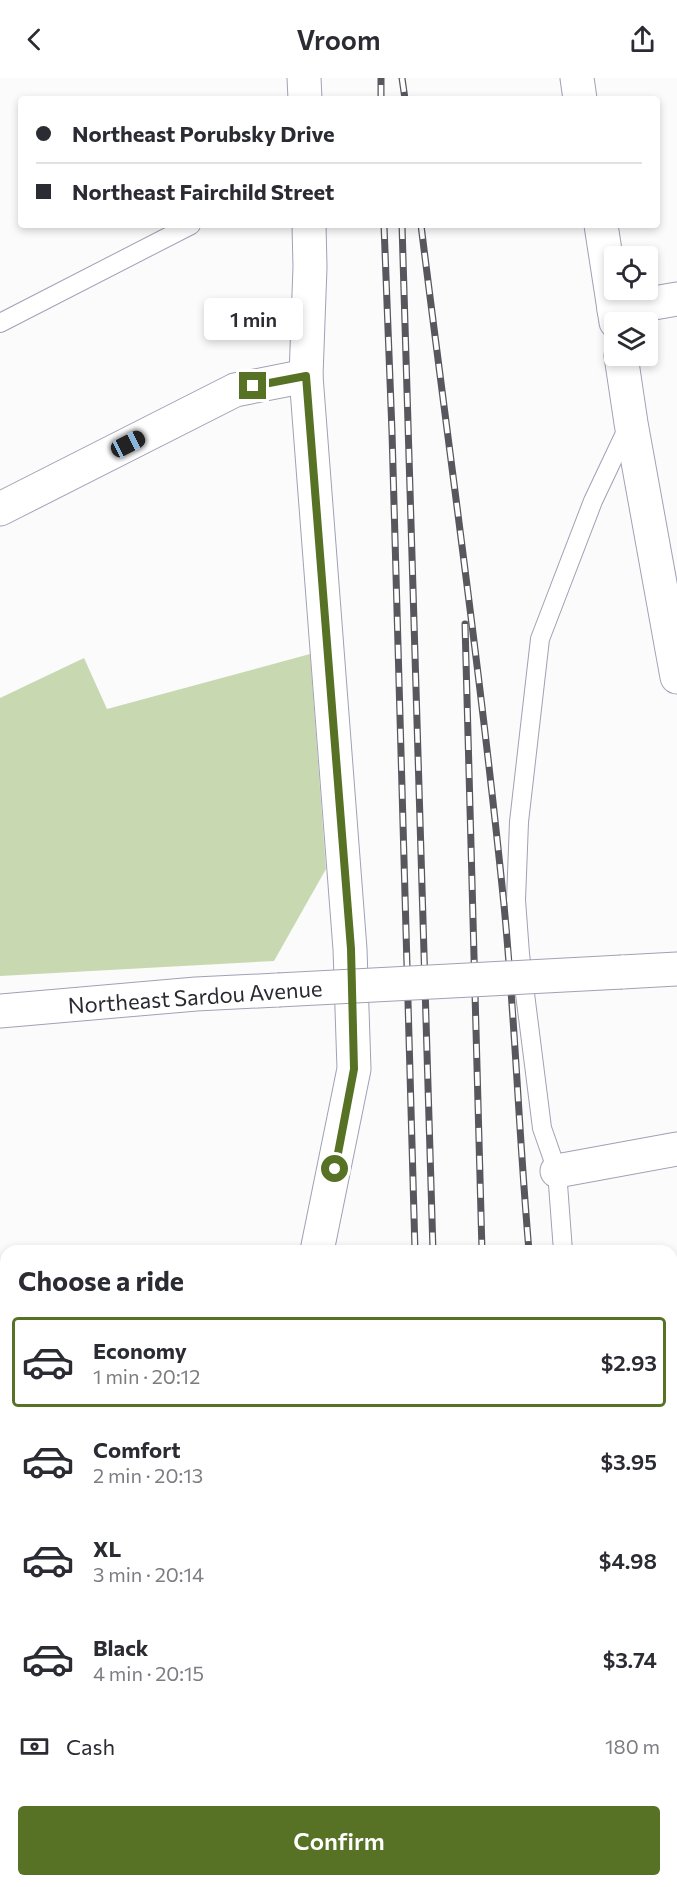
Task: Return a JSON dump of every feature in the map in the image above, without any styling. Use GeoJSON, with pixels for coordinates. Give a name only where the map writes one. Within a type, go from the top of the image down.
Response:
{"type":"FeatureCollection","features":[{"type":"Feature","properties":{"kind":"street"},"geometry":{"type":"LineString","coordinates":[[304,78],[305,96]]}},
{"type":"Feature","properties":{"kind":"street"},"geometry":{"type":"LineString","coordinates":[[577,78],[580,96]]}},
{"type":"Feature","properties":{"kind":"street"},"geometry":{"type":"LineString","coordinates":[[309,228],[306,376],[351,949],[354,1069],[318,1245]]}},
{"type":"Feature","properties":{"kind":"street"},"geometry":{"type":"LineString","coordinates":[[600,228],[614,312]]}},
{"type":"Feature","properties":{"kind":"street"},"geometry":{"type":"LineString","coordinates":[[630,312],[677,299]]}},
{"type":"Feature","properties":{"kind":"street"},"geometry":{"type":"LineString","coordinates":[[622,366],[677,677]]}},
{"type":"Feature","properties":{"kind":"street"},"geometry":{"type":"LineString","coordinates":[[0,509],[235,390],[306,376]]}},
{"type":"Feature","properties":{"kind":"street","name":"Northeast Sardou Avenue"},"geometry":{"type":"LineString","coordinates":[[0,1011],[196,994],[677,969]]}},
{"type":"Feature","properties":{"kind":"street"},"geometry":{"type":"LineString","coordinates":[[557,1171],[677,1149]]}},
{"type":"Feature","properties":{"kind":"lane"},"geometry":{"type":"LineString","coordinates":[[0,323],[185,228]]}},
{"type":"Feature","properties":{"kind":"lane"},"geometry":{"type":"LineString","coordinates":[[563,1245],[557,1171],[542,1128],[520,954],[516,900],[519,822],[540,639],[594,501],[631,423]]}},
{"type":"Feature","properties":{"kind":"green space"},"geometry":{"type":"Polygon","coordinates":[[[310,654],[326,869],[274,961],[0,976],[0,698],[84,658],[107,709],[310,654]]]}},
{"type":"Feature","properties":{"kind":"railway"},"geometry":{"type":"LineString","coordinates":[[381,78],[381,96]]}},
{"type":"Feature","properties":{"kind":"railway"},"geometry":{"type":"LineString","coordinates":[[402,78],[405,96]]}},
{"type":"Feature","properties":{"kind":"railway"},"geometry":{"type":"LineString","coordinates":[[384,228],[415,1245]]}},
{"type":"Feature","properties":{"kind":"railway"},"geometry":{"type":"LineString","coordinates":[[402,228],[433,1245]]}},
{"type":"Feature","properties":{"kind":"railway"},"geometry":{"type":"LineString","coordinates":[[421,228],[475,649],[504,905],[529,1245]]}},
{"type":"Feature","properties":{"kind":"railway"},"geometry":{"type":"LineString","coordinates":[[465,624],[482,1245]]}},
{"type":"Feature","properties":{"kind":"route"},"geometry":{"type":"LineString","coordinates":[[253,386],[306,376],[351,949],[354,1069],[335,1169]]}}]}
